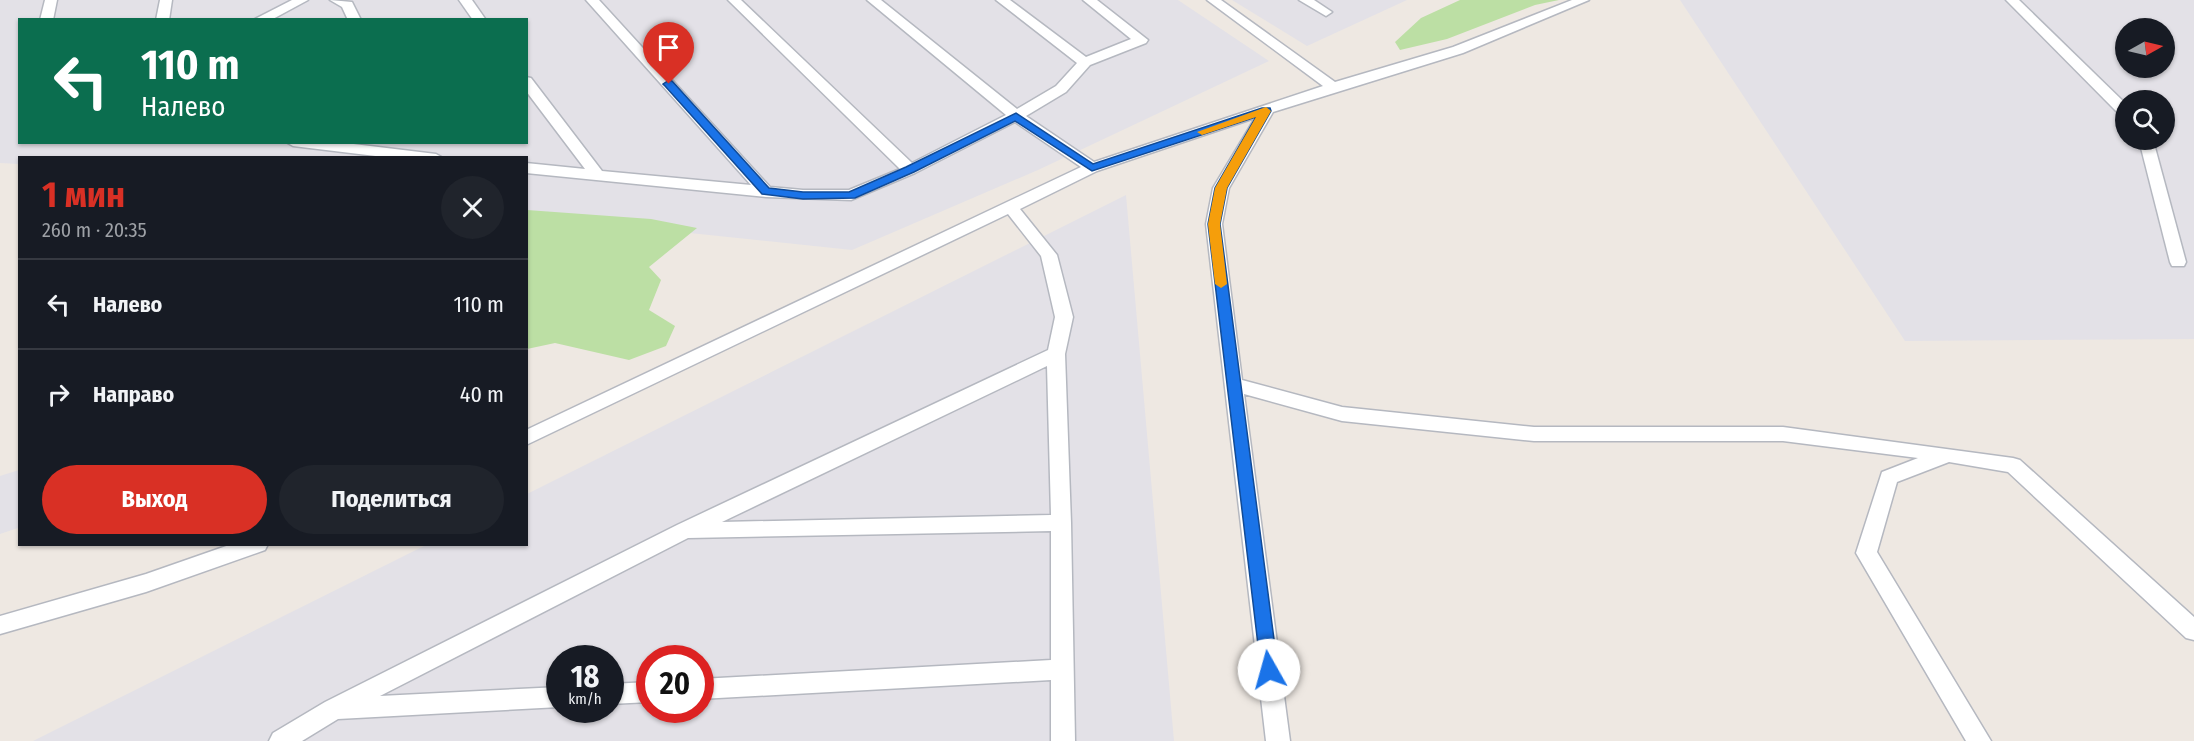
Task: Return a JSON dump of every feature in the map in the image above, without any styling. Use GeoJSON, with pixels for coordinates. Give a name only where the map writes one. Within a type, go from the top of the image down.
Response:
{"type":"FeatureCollection","features":[{"type":"Feature","properties":{"kind":"lane"},"geometry":{"type":"LineString","coordinates":[[46,18],[51,0]]}},
{"type":"Feature","properties":{"kind":"lane"},"geometry":{"type":"LineString","coordinates":[[162,18],[166,0]]}},
{"type":"Feature","properties":{"kind":"lane"},"geometry":{"type":"LineString","coordinates":[[263,18],[302,0]]}},
{"type":"Feature","properties":{"kind":"lane"},"geometry":{"type":"LineString","coordinates":[[336,0],[347,4],[354,18]]}},
{"type":"Feature","properties":{"kind":"lane"},"geometry":{"type":"LineString","coordinates":[[465,0],[478,18]]}},
{"type":"Feature","properties":{"kind":"lane"},"geometry":{"type":"LineString","coordinates":[[592,0],[766,192]]}},
{"type":"Feature","properties":{"kind":"lane"},"geometry":{"type":"LineString","coordinates":[[734,0],[910,170]]}},
{"type":"Feature","properties":{"kind":"lane"},"geometry":{"type":"LineString","coordinates":[[873,0],[1016,116],[1092,168]]}},
{"type":"Feature","properties":{"kind":"lane"},"geometry":{"type":"LineString","coordinates":[[1002,0],[1085,62]]}},
{"type":"Feature","properties":{"kind":"lane"},"geometry":{"type":"LineString","coordinates":[[528,168],[766,192],[851,195],[910,170],[1016,116],[1061,89],[1085,62],[1141,40],[1089,0]]}},
{"type":"Feature","properties":{"kind":"lane"},"geometry":{"type":"LineString","coordinates":[[1213,0],[1334,87]]}},
{"type":"Feature","properties":{"kind":"lane"},"geometry":{"type":"LineString","coordinates":[[1305,0],[1326,12]]}},
{"type":"Feature","properties":{"kind":"lane"},"geometry":{"type":"LineString","coordinates":[[528,437],[1092,168],[1334,87],[1458,50],[1583,0]]}},
{"type":"Feature","properties":{"kind":"lane"},"geometry":{"type":"LineString","coordinates":[[2012,0],[2115,102]]}},
{"type":"Feature","properties":{"kind":"lane"},"geometry":{"type":"LineString","coordinates":[[528,84],[598,176]]}},
{"type":"Feature","properties":{"kind":"lane"},"geometry":{"type":"LineString","coordinates":[[1266,111],[1221,188],[1214,224],[1278,741]]}},
{"type":"Feature","properties":{"kind":"lane"},"geometry":{"type":"LineString","coordinates":[[319,144],[425,152]]}},
{"type":"Feature","properties":{"kind":"lane"},"geometry":{"type":"LineString","coordinates":[[2149,150],[2178,262]]}},
{"type":"Feature","properties":{"kind":"lane"},"geometry":{"type":"LineString","coordinates":[[1010,207],[1049,255],[1064,317],[1056,354],[1061,523],[1063,741]]}},
{"type":"Feature","properties":{"kind":"lane"},"geometry":{"type":"LineString","coordinates":[[281,741],[333,709],[684,531],[1056,354]]}},
{"type":"Feature","properties":{"kind":"lane"},"geometry":{"type":"LineString","coordinates":[[1233,384],[1342,414],[1534,434],[1783,434],[1948,454],[2013,465],[2194,631]]}},
{"type":"Feature","properties":{"kind":"lane"},"geometry":{"type":"LineString","coordinates":[[1948,454],[1889,477],[1866,552],[1979,741]]}},
{"type":"Feature","properties":{"kind":"lane"},"geometry":{"type":"LineString","coordinates":[[684,531],[1061,523]]}},
{"type":"Feature","properties":{"kind":"lane"},"geometry":{"type":"LineString","coordinates":[[0,625],[146,583],[252,546]]}},
{"type":"Feature","properties":{"kind":"lane"},"geometry":{"type":"LineString","coordinates":[[714,688],[1062,669]]}},
{"type":"Feature","properties":{"kind":"lane"},"geometry":{"type":"LineString","coordinates":[[333,709],[546,698]]}},
{"type":"Feature","properties":{"kind":"shaded area"},"geometry":{"type":"Polygon","coordinates":[[[0,0],[1178,0],[1269,61],[1038,170],[852,250],[528,216],[528,156],[18,156],[18,164],[0,163],[0,0]]]}},
{"type":"Feature","properties":{"kind":"shaded area"},"geometry":{"type":"Polygon","coordinates":[[[1232,0],[1407,0],[1307,46],[1232,0]]]}},
{"type":"Feature","properties":{"kind":"shaded area"},"geometry":{"type":"Polygon","coordinates":[[[1680,0],[2194,0],[2194,339],[1905,341],[1680,0]]]}},
{"type":"Feature","properties":{"kind":"shaded area"},"geometry":{"type":"Polygon","coordinates":[[[1126,195],[1174,741],[33,741],[424,546],[528,546],[528,494],[1126,195]]]}},
{"type":"Feature","properties":{"kind":"shaded area"},"geometry":{"type":"Polygon","coordinates":[[[18,470],[18,528],[0,534],[0,476],[18,470]]]}},
{"type":"Feature","properties":{"kind":"green space"},"geometry":{"type":"Polygon","coordinates":[[[1460,0],[1559,0],[1535,5],[1447,39],[1400,50],[1395,42],[1421,18],[1460,0]]]}},
{"type":"Feature","properties":{"kind":"green space"},"geometry":{"type":"Polygon","coordinates":[[[528,210],[651,219],[697,228],[649,267],[661,280],[649,310],[675,326],[666,346],[629,360],[555,343],[528,349],[528,210]]]}},
{"type":"Feature","properties":{"kind":"slow traffic"},"geometry":{"type":"LineString","coordinates":[[1202,132],[1266,111],[1221,188],[1214,224],[1221,284]]}},
{"type":"Feature","properties":{"kind":"route"},"geometry":{"type":"LineString","coordinates":[[669,84],[766,192],[803,195],[851,195],[910,170],[1016,116],[1092,168],[1266,111],[1221,188],[1214,224],[1269,670]]}}]}
